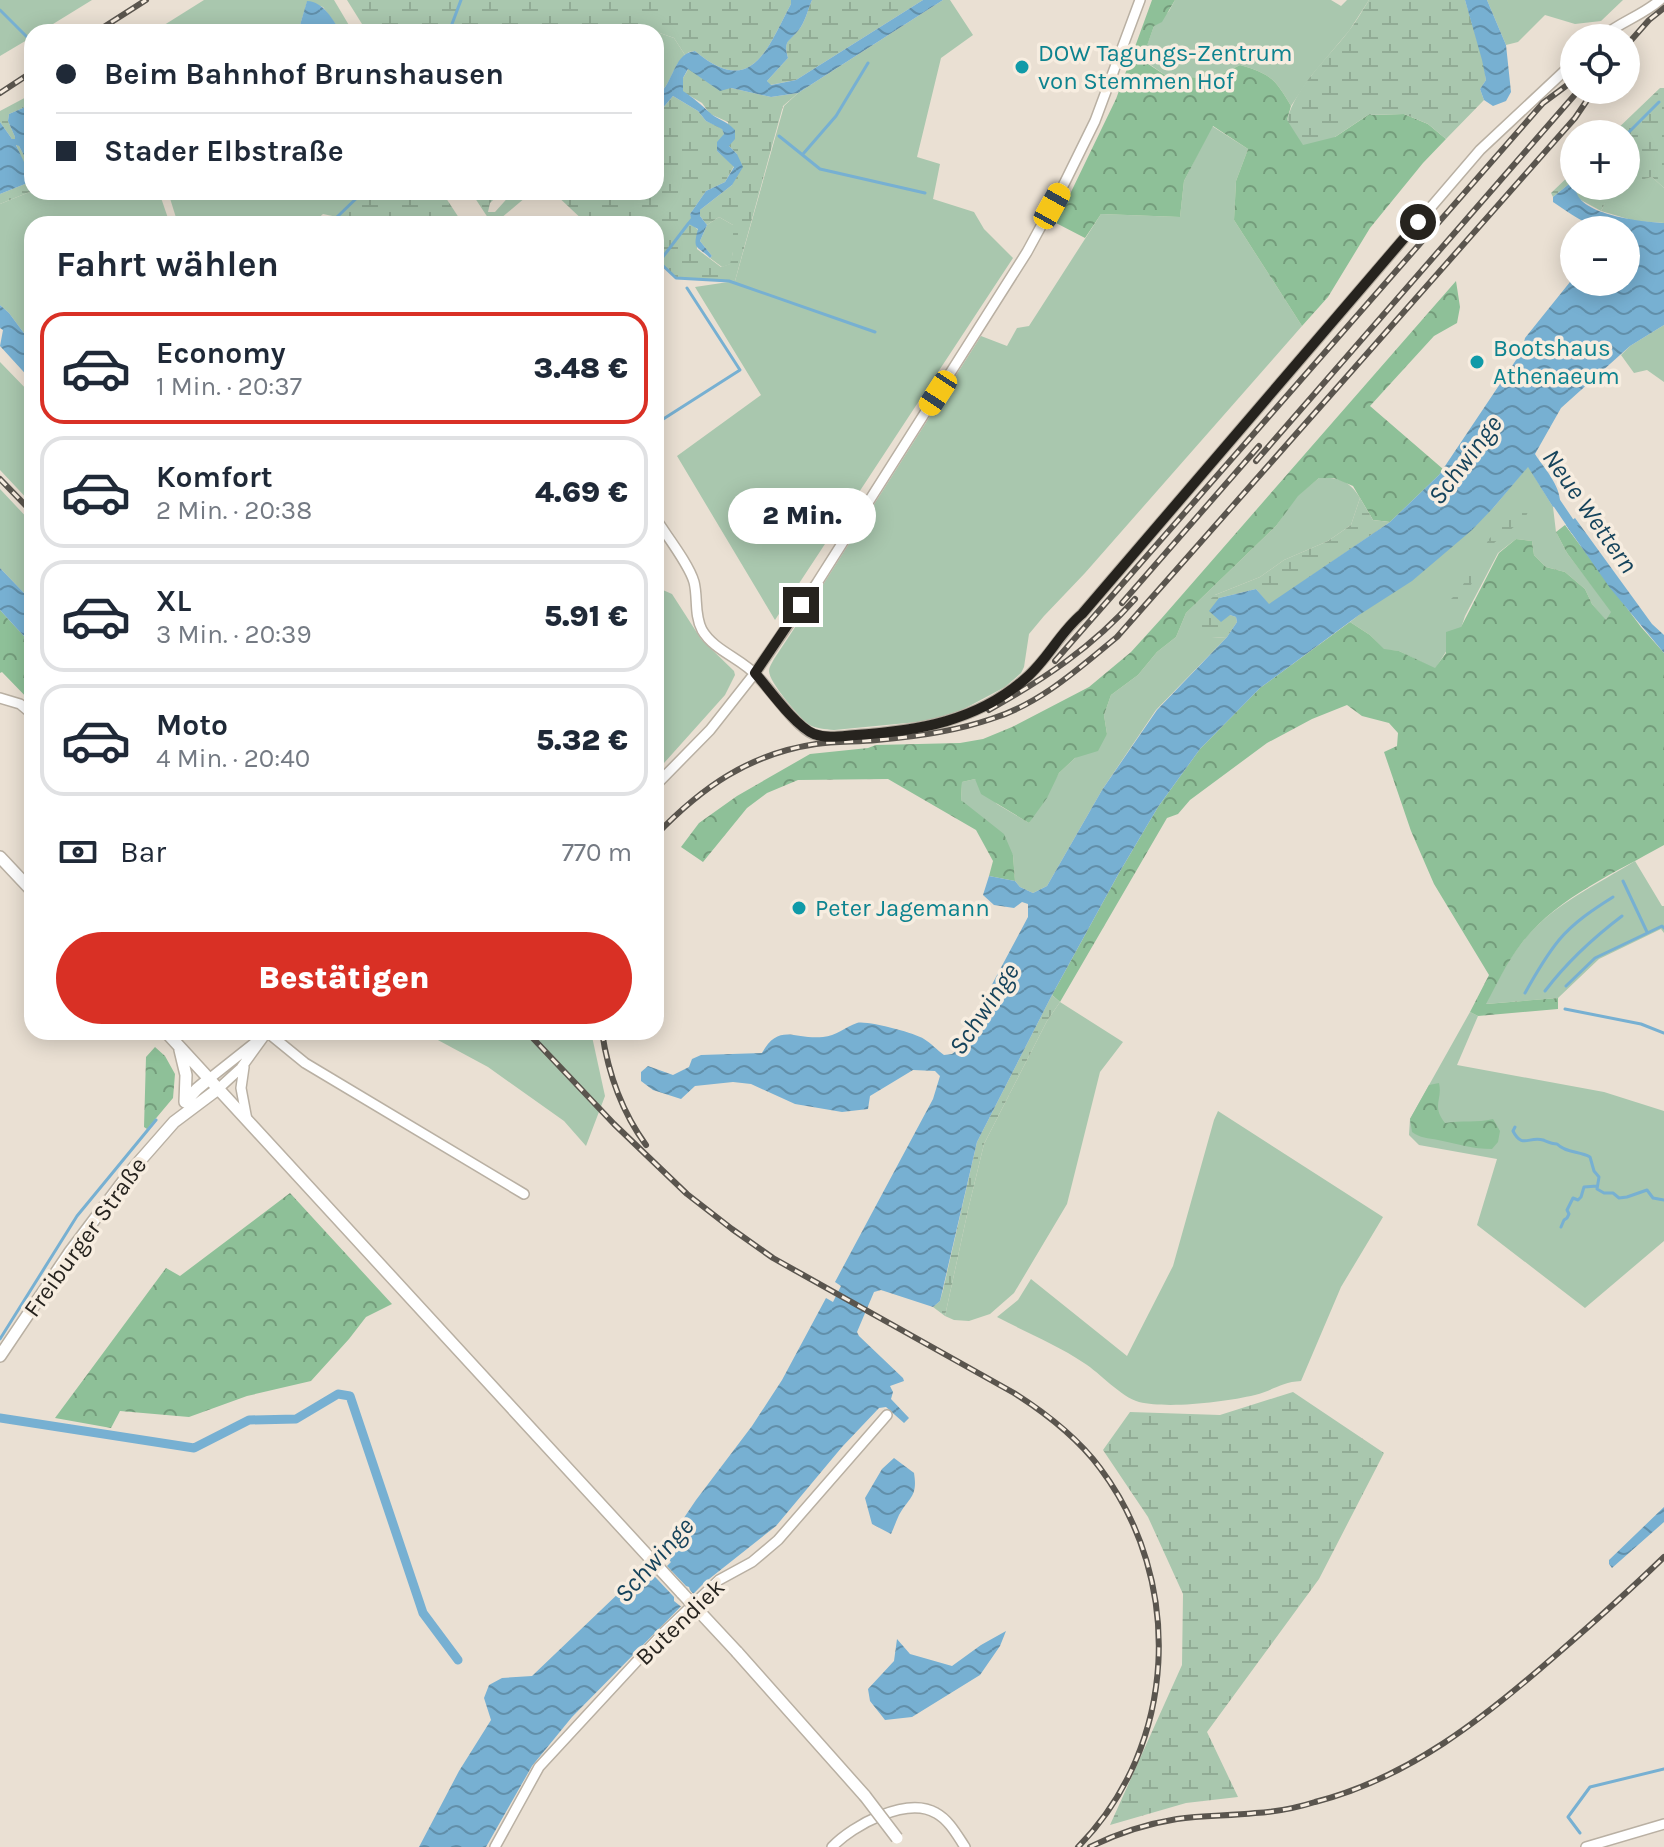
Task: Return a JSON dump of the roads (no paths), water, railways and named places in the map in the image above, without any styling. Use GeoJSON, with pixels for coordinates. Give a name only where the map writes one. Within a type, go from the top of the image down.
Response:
{"type":"FeatureCollection","features":[{"type":"Feature","properties":{"kind":"main road"},"geometry":{"type":"LineString","coordinates":[[0,857],[24,882]]}},
{"type":"Feature","properties":{"kind":"main road"},"geometry":{"type":"LineString","coordinates":[[173,1040],[737,1652],[865,1796],[900,1843]]}},
{"type":"Feature","properties":{"kind":"main road"},"geometry":{"type":"LineString","coordinates":[[179,1046],[186,1075],[185,1102]]}},
{"type":"Feature","properties":{"kind":"main road","name":"Freiburger Straße"},"geometry":{"type":"LineString","coordinates":[[0,1356],[111,1195],[174,1122],[185,1102],[209,1079]]}},
{"type":"Feature","properties":{"kind":"main road","name":"Freiburger Straße"},"geometry":{"type":"LineString","coordinates":[[174,1122],[218,1089]]}},
{"type":"Feature","properties":{"kind":"street"},"geometry":{"type":"LineString","coordinates":[[664,777],[710,730],[755,673],[817,583],[1027,252],[1095,121],[1140,0]]}},
{"type":"Feature","properties":{"kind":"street"},"geometry":{"type":"LineString","coordinates":[[1623,24],[1645,13],[1660,0]]}},
{"type":"Feature","properties":{"kind":"street"},"geometry":{"type":"LineString","coordinates":[[664,532],[694,581],[698,618],[703,632],[755,673],[799,723],[812,733],[825,737],[875,734],[938,725],[967,715],[1001,697],[1027,678],[1046,658],[1069,625],[1164,520],[1480,150],[1560,75]]}},
{"type":"Feature","properties":{"kind":"street"},"geometry":{"type":"LineString","coordinates":[[0,698],[24,707]]}},
{"type":"Feature","properties":{"kind":"street"},"geometry":{"type":"LineString","coordinates":[[209,1079],[257,1040]]}},
{"type":"Feature","properties":{"kind":"street"},"geometry":{"type":"LineString","coordinates":[[218,1089],[244,1064],[261,1040]]}},
{"type":"Feature","properties":{"kind":"street"},"geometry":{"type":"LineString","coordinates":[[277,1040],[305,1063],[524,1194]]}},
{"type":"Feature","properties":{"kind":"street"},"geometry":{"type":"LineString","coordinates":[[244,1064],[241,1086],[247,1120]]}},
{"type":"Feature","properties":{"kind":"street","name":"Butendiek"},"geometry":{"type":"LineString","coordinates":[[495,1847],[539,1767],[663,1633],[719,1580],[752,1562],[778,1540],[887,1415]]}},
{"type":"Feature","properties":{"kind":"street"},"geometry":{"type":"LineString","coordinates":[[832,1847],[861,1825],[896,1810],[919,1807],[941,1816],[965,1847]]}},
{"type":"Feature","properties":{"kind":"street"},"geometry":{"type":"LineString","coordinates":[[1586,1847],[1664,1824]]}},
{"type":"Feature","properties":{"kind":"water"},"geometry":{"type":"Polygon","coordinates":[[[791,0],[812,0],[803,24],[787,44],[788,58],[767,81],[771,85],[796,80],[923,0],[943,0],[798,93],[771,97],[731,88],[720,91],[688,69],[683,78],[683,91],[735,130],[735,139],[729,146],[743,167],[732,185],[700,210],[700,216],[707,225],[700,241],[712,256],[710,258],[696,244],[698,229],[687,223],[706,191],[725,182],[734,167],[717,151],[717,142],[724,134],[722,129],[673,96],[664,107],[664,88],[679,61],[688,53],[695,51],[715,65],[731,70],[744,69],[755,62],[774,37],[791,0]]]}},
{"type":"Feature","properties":{"kind":"water"},"geometry":{"type":"Polygon","coordinates":[[[1465,0],[1487,0],[1506,45],[1511,92],[1506,101],[1493,106],[1484,100],[1480,89],[1486,80],[1465,0]]]}},
{"type":"Feature","properties":{"kind":"water"},"geometry":{"type":"Polygon","coordinates":[[[307,1],[323,8],[336,24],[300,24],[307,1]]]}},
{"type":"Feature","properties":{"kind":"water"},"geometry":{"type":"Polygon","coordinates":[[[24,107],[24,156],[16,145],[24,162],[24,184],[0,194],[0,122],[15,139],[8,121],[9,114],[24,107]]]}},
{"type":"Feature","properties":{"kind":"water"},"geometry":{"type":"Polygon","coordinates":[[[1560,191],[1560,200],[1581,200],[1613,216],[1575,216],[1553,202],[1553,197],[1560,191]]]}},
{"type":"Feature","properties":{"kind":"water","name":"Schwinge"},"geometry":{"type":"Polygon","coordinates":[[[1640,220],[1664,223],[1664,325],[1630,346],[1561,408],[1535,454],[1554,483],[1560,502],[1553,507],[1528,467],[1472,530],[1412,581],[1359,615],[1260,688],[1200,749],[1158,807],[1052,995],[977,1142],[940,1301],[933,1307],[881,1290],[874,1292],[857,1332],[903,1378],[904,1381],[890,1386],[893,1392],[891,1399],[909,1418],[904,1423],[886,1407],[879,1408],[776,1526],[704,1583],[572,1717],[532,1766],[486,1847],[419,1847],[459,1771],[491,1720],[484,1698],[489,1685],[502,1678],[532,1676],[623,1589],[669,1540],[752,1426],[782,1380],[826,1298],[833,1302],[841,1286],[835,1282],[933,1099],[940,1076],[935,1071],[913,1070],[870,1096],[868,1109],[842,1112],[795,1104],[751,1084],[733,1082],[695,1086],[681,1099],[653,1090],[641,1081],[641,1072],[648,1066],[673,1075],[689,1067],[692,1059],[701,1055],[762,1053],[768,1044],[781,1035],[828,1036],[857,1023],[919,1036],[944,1055],[957,1050],[1028,917],[1028,904],[1022,902],[1014,908],[994,905],[983,895],[989,876],[1015,881],[1033,893],[1047,886],[1102,790],[1157,710],[1227,637],[1237,622],[1236,617],[1230,615],[1221,622],[1209,611],[1219,598],[1256,589],[1269,604],[1390,522],[1439,475],[1522,351],[1525,338],[1560,294],[1640,296],[1640,220]]]}},
{"type":"Feature","properties":{"kind":"water"},"geometry":{"type":"Polygon","coordinates":[[[0,305],[24,333],[24,372],[0,346],[3,330],[0,328],[0,305]]]}},
{"type":"Feature","properties":{"kind":"water"},"geometry":{"type":"Polygon","coordinates":[[[1575,518],[1652,624],[1664,635],[1664,653],[1610,588],[1566,525],[1575,518]]]}},
{"type":"Feature","properties":{"kind":"water"},"geometry":{"type":"Polygon","coordinates":[[[0,568],[24,593],[24,636],[0,610],[0,568]]]}},
{"type":"Feature","properties":{"kind":"water"},"geometry":{"type":"Polygon","coordinates":[[[894,1458],[914,1473],[915,1487],[891,1534],[872,1524],[865,1498],[882,1469],[894,1458]]]}},
{"type":"Feature","properties":{"kind":"water"},"geometry":{"type":"Polygon","coordinates":[[[1664,1507],[1664,1522],[1612,1568],[1609,1560],[1664,1507]]]}},
{"type":"Feature","properties":{"kind":"water"},"geometry":{"type":"Polygon","coordinates":[[[1006,1631],[1000,1646],[980,1675],[912,1717],[885,1720],[870,1701],[868,1689],[894,1661],[897,1639],[910,1654],[952,1666],[1006,1631]]]}},
{"type":"Feature","properties":{"kind":"waterway"},"geometry":{"type":"LineString","coordinates":[[452,24],[461,0]]}},
{"type":"Feature","properties":{"kind":"waterway"},"geometry":{"type":"LineString","coordinates":[[0,10],[24,34]]}},
{"type":"Feature","properties":{"kind":"waterway"},"geometry":{"type":"LineString","coordinates":[[803,154],[836,116],[868,63]]}},
{"type":"Feature","properties":{"kind":"waterway"},"geometry":{"type":"LineString","coordinates":[[1640,121],[1659,102]]}},
{"type":"Feature","properties":{"kind":"waterway"},"geometry":{"type":"LineString","coordinates":[[779,136],[820,169],[925,193]]}},
{"type":"Feature","properties":{"kind":"waterway"},"geometry":{"type":"LineString","coordinates":[[338,216],[355,200]]}},
{"type":"Feature","properties":{"kind":"waterway"},"geometry":{"type":"LineString","coordinates":[[664,255],[688,224]]}},
{"type":"Feature","properties":{"kind":"waterway"},"geometry":{"type":"LineString","coordinates":[[664,267],[676,278],[729,281],[875,332]]}},
{"type":"Feature","properties":{"kind":"waterway"},"geometry":{"type":"LineString","coordinates":[[664,419],[740,370],[687,288]]}},
{"type":"Feature","properties":{"kind":"waterway","name":"Neue Wettern"},"geometry":{"type":"LineString","coordinates":[[1552,496],[1575,530]]}},
{"type":"Feature","properties":{"kind":"waterway"},"geometry":{"type":"LineString","coordinates":[[1623,881],[1647,932]]}},
{"type":"Feature","properties":{"kind":"waterway"},"geometry":{"type":"LineString","coordinates":[[1525,993],[1565,933],[1613,897]]}},
{"type":"Feature","properties":{"kind":"waterway"},"geometry":{"type":"LineString","coordinates":[[1545,991],[1581,951],[1622,916]]}},
{"type":"Feature","properties":{"kind":"waterway"},"geometry":{"type":"LineString","coordinates":[[1566,986],[1595,958],[1662,926],[1664,928]]}},
{"type":"Feature","properties":{"kind":"waterway"},"geometry":{"type":"LineString","coordinates":[[1565,1009],[1641,1024],[1664,1033]]}},
{"type":"Feature","properties":{"kind":"waterway"},"geometry":{"type":"LineString","coordinates":[[0,1339],[77,1216],[156,1120]]}},
{"type":"Feature","properties":{"kind":"waterway"},"geometry":{"type":"LineString","coordinates":[[1515,1127],[1513,1131],[1523,1141],[1543,1140],[1590,1157],[1599,1177],[1597,1189],[1604,1193],[1613,1193],[1619,1198],[1647,1190],[1653,1198],[1664,1200]]}},
{"type":"Feature","properties":{"kind":"waterway"},"geometry":{"type":"LineString","coordinates":[[1561,1227],[1569,1214],[1567,1210],[1573,1198],[1578,1200],[1584,1187],[1597,1186]]}},
{"type":"Feature","properties":{"kind":"waterway"},"geometry":{"type":"LineString","coordinates":[[0,1418],[194,1448],[249,1420],[296,1419],[338,1394],[350,1396],[423,1613],[458,1660]]}},
{"type":"Feature","properties":{"kind":"waterway"},"geometry":{"type":"LineString","coordinates":[[1580,1833],[1568,1817],[1590,1787],[1664,1769]]}},
{"type":"Feature","properties":{"kind":"railway"},"geometry":{"type":"LineString","coordinates":[[108,24],[146,0]]}},
{"type":"Feature","properties":{"kind":"railway"},"geometry":{"type":"LineString","coordinates":[[1640,30],[1664,8]]}},
{"type":"Feature","properties":{"kind":"railway"},"geometry":{"type":"LineString","coordinates":[[0,93],[24,77]]}},
{"type":"Feature","properties":{"kind":"railway"},"geometry":{"type":"LineString","coordinates":[[1055,661],[1543,103],[1560,90]]}},
{"type":"Feature","properties":{"kind":"railway"},"geometry":{"type":"LineString","coordinates":[[1256,461],[1567,104]]}},
{"type":"Feature","properties":{"kind":"railway"},"geometry":{"type":"LineString","coordinates":[[664,827],[728,775],[769,756],[816,744],[906,737],[978,723],[1026,704],[1073,673],[1117,637],[1584,104]]}},
{"type":"Feature","properties":{"kind":"railway"},"geometry":{"type":"LineString","coordinates":[[1122,603],[1259,446]]}},
{"type":"Feature","properties":{"kind":"railway"},"geometry":{"type":"LineString","coordinates":[[0,479],[24,504]]}},
{"type":"Feature","properties":{"kind":"railway"},"geometry":{"type":"LineString","coordinates":[[989,710],[1067,661],[1135,599]]}},
{"type":"Feature","properties":{"kind":"railway"},"geometry":{"type":"LineString","coordinates":[[535,1040],[614,1124],[687,1194],[732,1229],[773,1258],[1014,1393],[1061,1427],[1100,1468],[1128,1513],[1146,1561],[1157,1611],[1158,1662],[1151,1712],[1136,1761],[1111,1806],[1078,1847]]}},
{"type":"Feature","properties":{"kind":"railway"},"geometry":{"type":"LineString","coordinates":[[604,1040],[617,1092],[646,1145]]}},
{"type":"Feature","properties":{"kind":"railway"},"geometry":{"type":"LineString","coordinates":[[1090,1847],[1111,1837],[1166,1821],[1270,1812],[1300,1806],[1349,1791],[1414,1762],[1501,1701],[1664,1557]]}},
{"type":"Feature","properties":{"kind":"place","name":"DOW Tagungs-Zentrum von Stemmen Hof"},"geometry":{"type":"Point","coordinates":[1022,67]}},
{"type":"Feature","properties":{"kind":"place","name":"Bootshaus Athenaeum"},"geometry":{"type":"Point","coordinates":[1477,362]}},
{"type":"Feature","properties":{"kind":"place","name":"Peter Jagemann"},"geometry":{"type":"Point","coordinates":[799,908]}}]}
